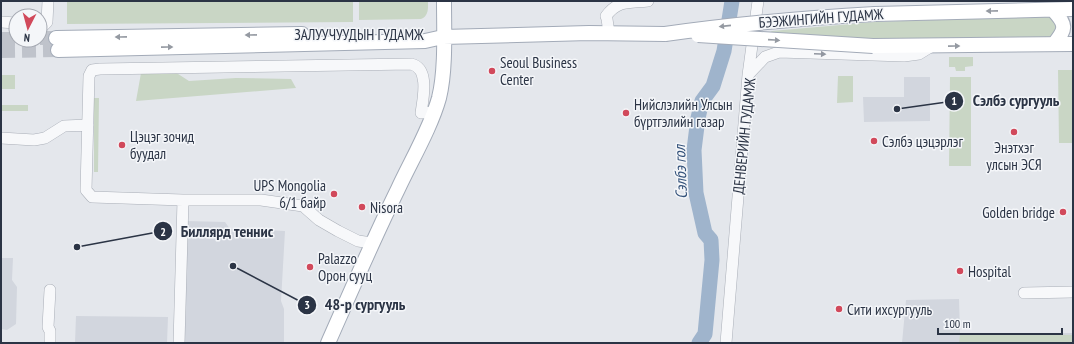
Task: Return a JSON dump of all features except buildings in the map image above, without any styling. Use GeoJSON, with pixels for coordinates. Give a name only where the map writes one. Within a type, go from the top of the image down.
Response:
{"type":"FeatureCollection","features":[{"type":"Feature","properties":{"kind":"main road"},"geometry":{"type":"LineString","coordinates":[[328,343],[372,243],[434,112],[441,89],[444,1]]}},
{"type":"Feature","properties":{"kind":"main road","name":"БЭЭЖИНГИЙН ГУДАМЖ"},"geometry":{"type":"LineString","coordinates":[[665,34],[777,20],[1021,6],[1053,10],[1073,9]]}},
{"type":"Feature","properties":{"kind":"main road"},"geometry":{"type":"LineString","coordinates":[[1053,10],[1062,20],[1064,28],[1054,44]]}},
{"type":"Feature","properties":{"kind":"main road","name":"БЭЭЖИНГИЙН ГУДАМЖ"},"geometry":{"type":"LineString","coordinates":[[443,37],[609,33],[665,34],[873,46],[1073,44]]}},
{"type":"Feature","properties":{"kind":"main road","name":"ЗАЛУУЧУУДЫН ГУДАМЖ"},"geometry":{"type":"LineString","coordinates":[[57,44],[425,41],[443,37]]}},
{"type":"Feature","properties":{"kind":"street"},"geometry":{"type":"LineString","coordinates":[[609,33],[606,16],[614,5],[619,3],[648,1]]}},
{"type":"Feature","properties":{"kind":"street"},"geometry":{"type":"LineString","coordinates":[[748,75],[757,6]]}},
{"type":"Feature","properties":{"kind":"street","name":"ДЕНВЕРИЙН ГУДАМЖ"},"geometry":{"type":"LineString","coordinates":[[726,343],[748,75],[765,57],[779,52],[904,56],[919,54],[932,46]]}},
{"type":"Feature","properties":{"kind":"street"},"geometry":{"type":"LineString","coordinates":[[372,243],[358,241],[319,220],[303,206],[261,200],[95,198],[89,195],[86,187],[89,76],[92,70],[100,69],[411,64],[416,65],[421,70],[425,90],[421,113],[434,112]]}},
{"type":"Feature","properties":{"kind":"street"},"geometry":{"type":"LineString","coordinates":[[1,138],[34,140],[45,138],[64,126],[88,125]]}},
{"type":"Feature","properties":{"kind":"street"},"geometry":{"type":"LineString","coordinates":[[179,343],[183,200]]}},
{"type":"Feature","properties":{"kind":"street"},"geometry":{"type":"LineString","coordinates":[[50,290],[48,327],[50,330],[50,343]]}},
{"type":"Feature","properties":{"kind":"street"},"geometry":{"type":"LineString","coordinates":[[1024,293],[1073,292]]}},
{"type":"Feature","properties":{"kind":"shaded area"},"geometry":{"type":"Polygon","coordinates":[[[904,77],[930,77],[930,121],[864,122],[863,97],[904,97],[904,77]]]}},
{"type":"Feature","properties":{"kind":"shaded area"},"geometry":{"type":"Polygon","coordinates":[[[185,221],[225,222],[230,229],[285,231],[281,301],[284,309],[284,343],[175,343],[175,302],[181,302],[185,221]]]}},
{"type":"Feature","properties":{"kind":"shaded area"},"geometry":{"type":"Polygon","coordinates":[[[1,258],[13,258],[12,280],[17,287],[16,324],[7,330],[1,329],[1,258]]]}},
{"type":"Feature","properties":{"kind":"shaded area"},"geometry":{"type":"Polygon","coordinates":[[[959,299],[960,333],[1073,333],[1073,343],[902,343],[906,300],[959,299]]]}},
{"type":"Feature","properties":{"kind":"shaded area"},"geometry":{"type":"Polygon","coordinates":[[[76,316],[168,317],[167,343],[75,343],[76,316]]]}},
{"type":"Feature","properties":{"kind":"green space"},"geometry":{"type":"Polygon","coordinates":[[[353,1],[353,22],[67,24],[67,2],[353,1]]]}},
{"type":"Feature","properties":{"kind":"green space"},"geometry":{"type":"Polygon","coordinates":[[[359,1],[428,1],[428,9],[427,14],[421,19],[359,20],[359,1]]]}},
{"type":"Feature","properties":{"kind":"green space"},"geometry":{"type":"Polygon","coordinates":[[[1050,16],[1061,25],[1051,38],[875,39],[769,33],[772,31],[874,22],[1050,16]]]}},
{"type":"Feature","properties":{"kind":"green space"},"geometry":{"type":"Polygon","coordinates":[[[949,57],[973,57],[973,66],[965,67],[965,71],[956,71],[955,67],[949,67],[949,57]]]}},
{"type":"Feature","properties":{"kind":"green space"},"geometry":{"type":"Polygon","coordinates":[[[1058,70],[1073,70],[1073,143],[1059,143],[1058,70]]]}},
{"type":"Feature","properties":{"kind":"green space"},"geometry":{"type":"Polygon","coordinates":[[[175,72],[189,81],[236,78],[291,79],[296,88],[136,101],[141,73],[175,72]]]}},
{"type":"Feature","properties":{"kind":"green space"},"geometry":{"type":"Polygon","coordinates":[[[1,75],[15,75],[15,89],[1,89],[1,75]]]}},
{"type":"Feature","properties":{"kind":"green space"},"geometry":{"type":"Polygon","coordinates":[[[838,76],[853,76],[853,102],[837,103],[838,76]]]}},
{"type":"Feature","properties":{"kind":"green space"},"geometry":{"type":"Polygon","coordinates":[[[950,77],[971,77],[971,166],[949,166],[950,77]]]}},
{"type":"Feature","properties":{"kind":"green space"},"geometry":{"type":"Polygon","coordinates":[[[94,98],[99,98],[98,172],[94,172],[94,98]]]}},
{"type":"Feature","properties":{"kind":"green space"},"geometry":{"type":"Polygon","coordinates":[[[1,105],[28,105],[28,111],[1,111],[1,105]]]}},
{"type":"Feature","properties":{"kind":"green space"},"geometry":{"type":"Polygon","coordinates":[[[960,334],[1073,335],[1073,343],[959,343],[960,334]]]}},
{"type":"Feature","properties":{"kind":"waterway","name":"Сэлбэ гол"},"geometry":{"type":"LineString","coordinates":[[699,343],[705,334],[712,260],[711,240],[705,233],[696,193],[694,150],[698,118],[702,101],[713,86],[724,51],[732,1]]}},
{"type":"Feature","properties":{"kind":"tunnel"},"geometry":{"type":"LineString","coordinates":[[48,38],[56,38]]}},
{"type":"Feature","properties":{"kind":"tunnel"},"geometry":{"type":"LineString","coordinates":[[1,39],[8,39]]}},
{"type":"Feature","properties":{"kind":"tunnel"},"geometry":{"type":"LineString","coordinates":[[1,51],[58,50]]}},
{"type":"Feature","properties":{"kind":"place","name":"Seoul Business Center"},"geometry":{"type":"Point","coordinates":[492,71]}},
{"type":"Feature","properties":{"kind":"place","name":"Сэлбэ сургууль"},"geometry":{"type":"Point","coordinates":[897,109]}},
{"type":"Feature","properties":{"kind":"place","name":"Нийслэлийн Улсын бүртгэлийн газар"},"geometry":{"type":"Point","coordinates":[626,113]}},
{"type":"Feature","properties":{"kind":"place","name":"Энэтхэг улсын ЭСЯ"},"geometry":{"type":"Point","coordinates":[1014,132]}},
{"type":"Feature","properties":{"kind":"place","name":"Сэлбэ цэцэрлэг"},"geometry":{"type":"Point","coordinates":[874,141]}},
{"type":"Feature","properties":{"kind":"place","name":"Цэцэг зочид буудал"},"geometry":{"type":"Point","coordinates":[122,145]}},
{"type":"Feature","properties":{"kind":"place","name":"UPS Mongolia 6/1 байр"},"geometry":{"type":"Point","coordinates":[334,194]}},
{"type":"Feature","properties":{"kind":"place","name":"Nisora"},"geometry":{"type":"Point","coordinates":[362,207]}},
{"type":"Feature","properties":{"kind":"place","name":"Golden bridge"},"geometry":{"type":"Point","coordinates":[1063,212]}},
{"type":"Feature","properties":{"kind":"place","name":"Биллярд теннис"},"geometry":{"type":"Point","coordinates":[77,247]}},
{"type":"Feature","properties":{"kind":"place","name":"48-р сургууль"},"geometry":{"type":"Point","coordinates":[233,266]}},
{"type":"Feature","properties":{"kind":"place","name":"Palazzo Орон сууц"},"geometry":{"type":"Point","coordinates":[310,267]}},
{"type":"Feature","properties":{"kind":"place","name":"Hospital"},"geometry":{"type":"Point","coordinates":[960,271]}},
{"type":"Feature","properties":{"kind":"place","name":"Сити ихсургууль"},"geometry":{"type":"Point","coordinates":[839,309]}}]}
